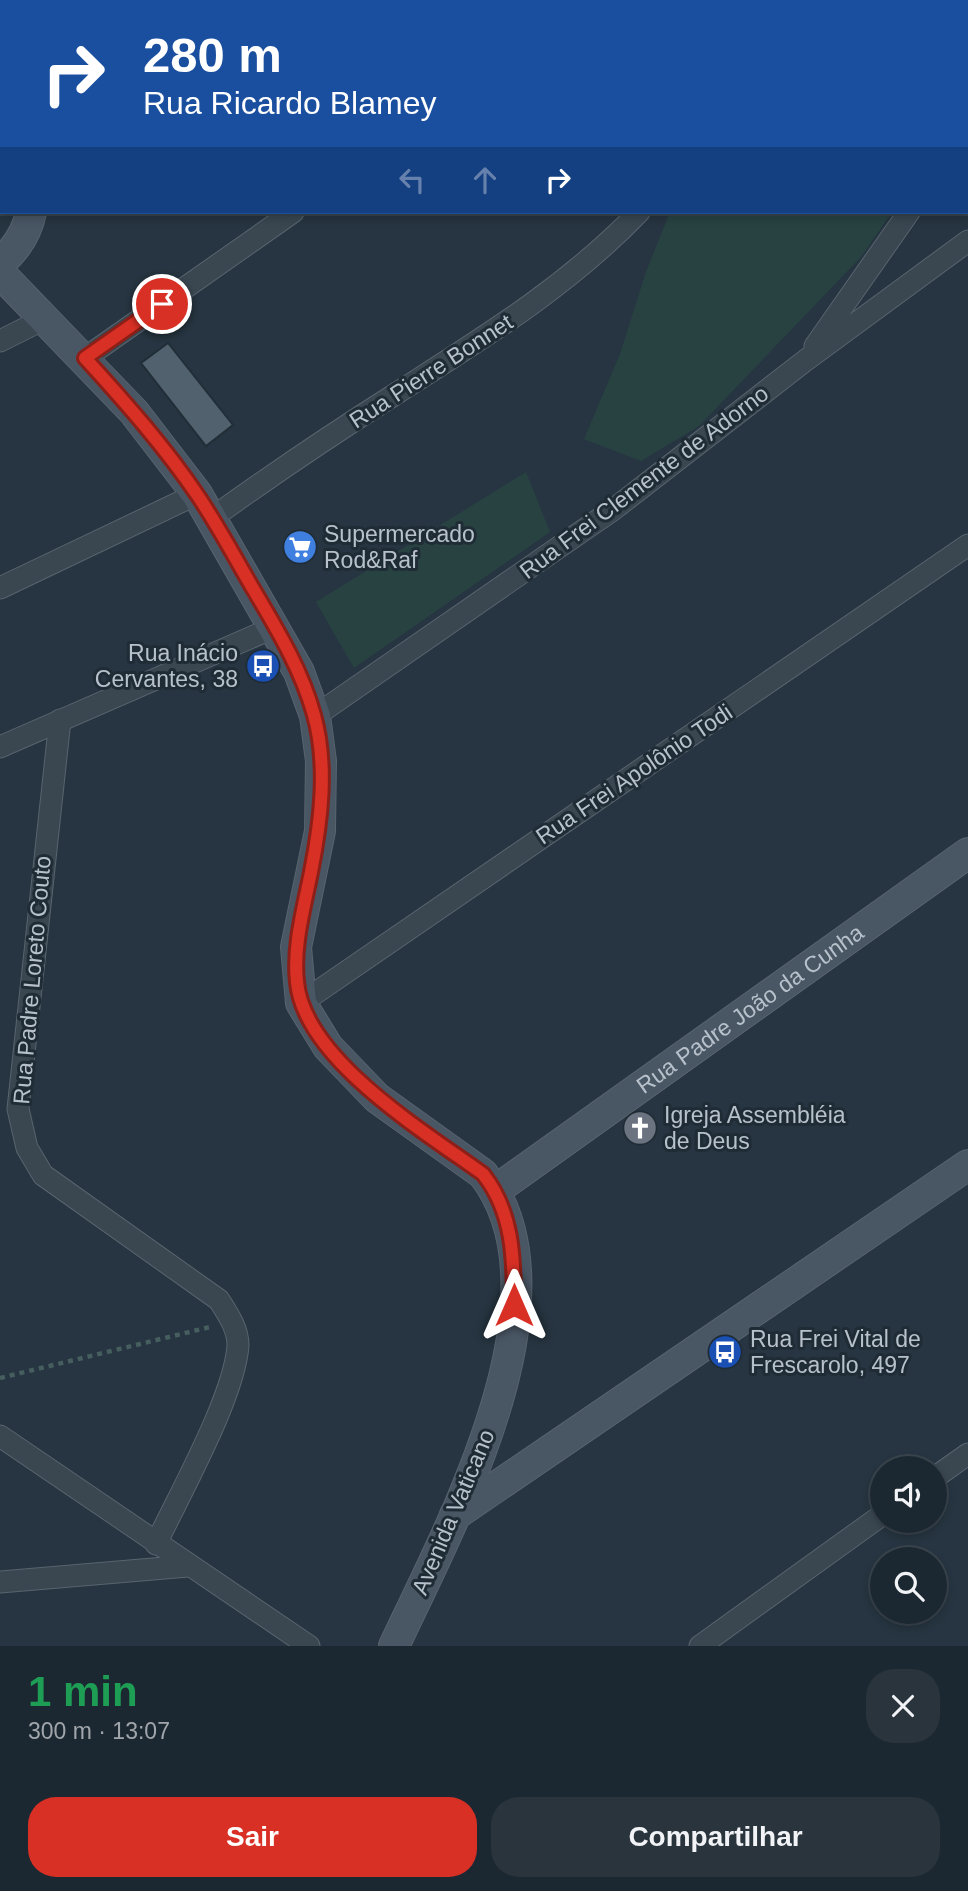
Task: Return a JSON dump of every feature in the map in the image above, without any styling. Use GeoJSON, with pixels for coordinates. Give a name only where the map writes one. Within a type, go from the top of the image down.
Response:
{"type":"FeatureCollection","features":[{"type":"Feature","properties":{"kind":"main road"},"geometry":{"type":"LineString","coordinates":[[0,264],[15,249],[29,224],[31,214]]}},
{"type":"Feature","properties":{"kind":"main road","name":"Avenida Vaticano"},"geometry":{"type":"LineString","coordinates":[[0,273],[85,358],[134,412],[205,506],[299,672],[315,716],[321,761],[320,831],[296,947],[301,1003],[328,1047],[377,1098],[483,1174],[496,1190],[505,1211],[514,1264],[515,1324],[478,1465],[394,1646]]}},
{"type":"Feature","properties":{"kind":"main road","name":"Rua Padre João da Cunha"},"geometry":{"type":"LineString","coordinates":[[496,1190],[968,853]]}},
{"type":"Feature","properties":{"kind":"main road"},"geometry":{"type":"LineString","coordinates":[[455,1515],[968,1165]]}},
{"type":"Feature","properties":{"kind":"street"},"geometry":{"type":"LineString","coordinates":[[85,358],[290,214]]}},
{"type":"Feature","properties":{"kind":"street","name":"Rua Pierre Bonnet"},"geometry":{"type":"LineString","coordinates":[[0,588],[205,506],[296,458],[529,309],[609,243],[637,214]]}},
{"type":"Feature","properties":{"kind":"street"},"geometry":{"type":"LineString","coordinates":[[806,360],[907,214]]}},
{"type":"Feature","properties":{"kind":"street","name":"Rua Frei Clemente de Adorno"},"geometry":{"type":"LineString","coordinates":[[315,716],[614,509],[806,360],[968,241]]}},
{"type":"Feature","properties":{"kind":"street"},"geometry":{"type":"LineString","coordinates":[[0,341],[46,318]]}},
{"type":"Feature","properties":{"kind":"street","name":"Rua Frei Apolônio Todi"},"geometry":{"type":"LineString","coordinates":[[301,1003],[968,545]]}},
{"type":"Feature","properties":{"kind":"street"},"geometry":{"type":"LineString","coordinates":[[0,747],[275,627]]}},
{"type":"Feature","properties":{"kind":"street","name":"Rua Padre Loreto Couto"},"geometry":{"type":"LineString","coordinates":[[60,720],[18,1109],[27,1148],[43,1175],[219,1300],[233,1322]]}},
{"type":"Feature","properties":{"kind":"street"},"geometry":{"type":"LineString","coordinates":[[156,1544],[226,1391],[238,1344],[233,1322]]}},
{"type":"Feature","properties":{"kind":"street"},"geometry":{"type":"LineString","coordinates":[[0,1436],[309,1646]]}},
{"type":"Feature","properties":{"kind":"street"},"geometry":{"type":"LineString","coordinates":[[947,1469],[968,1454]]}},
{"type":"Feature","properties":{"kind":"street"},"geometry":{"type":"LineString","coordinates":[[700,1646],[870,1524]]}},
{"type":"Feature","properties":{"kind":"street"},"geometry":{"type":"LineString","coordinates":[[0,1582],[188,1566]]}},
{"type":"Feature","properties":{"kind":"path"},"geometry":{"type":"LineString","coordinates":[[0,1377],[233,1322]]}},
{"type":"Feature","properties":{"kind":"green space"},"geometry":{"type":"Polygon","coordinates":[[[669,214],[891,214],[861,257],[699,426],[641,461],[584,439],[620,354],[646,272],[669,214]]]}},
{"type":"Feature","properties":{"kind":"green space"},"geometry":{"type":"Polygon","coordinates":[[[526,472],[550,532],[354,668],[316,602],[526,472]]]}},
{"type":"Feature","properties":{"kind":"building"},"geometry":{"type":"Polygon","coordinates":[[[168,343],[233,425],[206,446],[141,363],[168,343]]]}},
{"type":"Feature","properties":{"kind":"place","name":"Supermercado Rod&Raf"},"geometry":{"type":"Point","coordinates":[300,547]}},
{"type":"Feature","properties":{"kind":"place","name":"Rua Inácio Cervantes, 38"},"geometry":{"type":"Point","coordinates":[263,666]}},
{"type":"Feature","properties":{"kind":"place","name":"Igreja Assembléia de Deus"},"geometry":{"type":"Point","coordinates":[640,1128]}},
{"type":"Feature","properties":{"kind":"place","name":"Rua Frei Vital de Frescarolo, 497"},"geometry":{"type":"Point","coordinates":[725,1352]}},
{"type":"Feature","properties":{"kind":"route"},"geometry":{"type":"LineString","coordinates":[[162,304],[85,358],[134,412],[197,494],[299,672],[315,716],[321,761],[320,831],[296,947],[297,982],[301,1003],[328,1047],[377,1098],[483,1174],[496,1190],[505,1211],[514,1264],[514,1305]]}}]}
